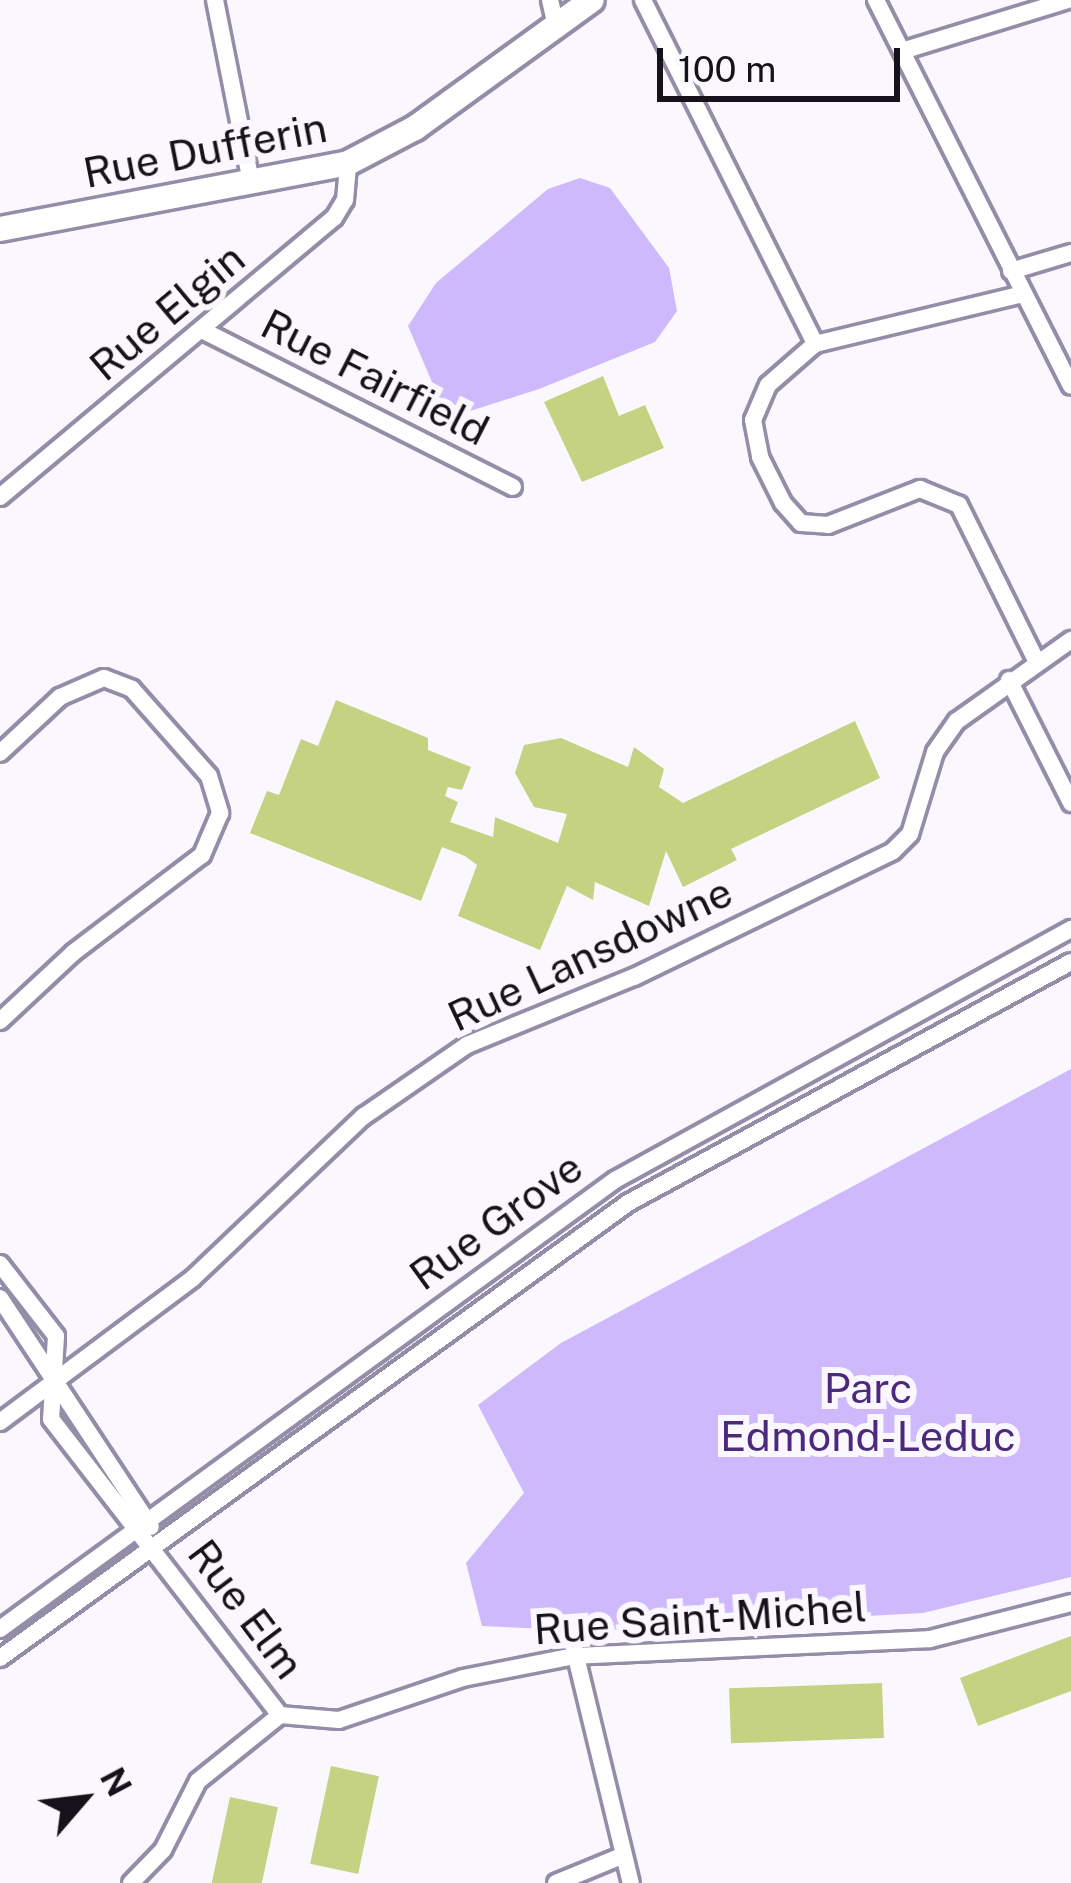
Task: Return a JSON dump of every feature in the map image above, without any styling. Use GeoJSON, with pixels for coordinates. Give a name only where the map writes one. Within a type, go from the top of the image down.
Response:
{"type":"FeatureCollection","features":[{"type":"Feature","properties":{"kind":"main road","name":"Rue Dufferin"},"geometry":{"type":"LineString","coordinates":[[0,229],[348,163],[415,128],[592,0]]}},
{"type":"Feature","properties":{"kind":"street"},"geometry":{"type":"LineString","coordinates":[[215,0],[251,181]]}},
{"type":"Feature","properties":{"kind":"street"},"geometry":{"type":"LineString","coordinates":[[550,0],[556,26]]}},
{"type":"Feature","properties":{"kind":"street"},"geometry":{"type":"LineString","coordinates":[[644,0],[815,344]]}},
{"type":"Feature","properties":{"kind":"street"},"geometry":{"type":"LineString","coordinates":[[876,0],[1071,386]]}},
{"type":"Feature","properties":{"kind":"street"},"geometry":{"type":"LineString","coordinates":[[902,51],[1068,0]]}},
{"type":"Feature","properties":{"kind":"street","name":"Rue Elgin"},"geometry":{"type":"LineString","coordinates":[[0,497],[205,331],[334,218],[345,200],[348,163]]}},
{"type":"Feature","properties":{"kind":"street"},"geometry":{"type":"LineString","coordinates":[[1011,271],[1071,253]]}},
{"type":"Feature","properties":{"kind":"street"},"geometry":{"type":"LineString","coordinates":[[1023,294],[815,344],[768,386],[753,420],[783,503],[801,523],[828,525],[920,489],[959,505],[1035,658]]}},
{"type":"Feature","properties":{"kind":"street","name":"Rue Fairfield"},"geometry":{"type":"LineString","coordinates":[[205,331],[512,487]]}},
{"type":"Feature","properties":{"kind":"street","name":"Rue Lansdowne"},"geometry":{"type":"LineString","coordinates":[[0,1422],[194,1277],[364,1116],[467,1045],[634,977],[893,851],[910,835],[935,752],[957,722],[1035,658],[1071,640]]}},
{"type":"Feature","properties":{"kind":"street"},"geometry":{"type":"LineString","coordinates":[[0,753],[60,697],[104,678],[131,689],[209,776],[220,813],[202,855],[73,952],[0,1021]]}},
{"type":"Feature","properties":{"kind":"street"},"geometry":{"type":"LineString","coordinates":[[1009,680],[1071,803]]}},
{"type":"Feature","properties":{"kind":"street","name":"Rue Grove"},"geometry":{"type":"LineString","coordinates":[[0,1629],[615,1180],[1071,929]]}},
{"type":"Feature","properties":{"kind":"street","name":"Rue Grove"},"geometry":{"type":"LineString","coordinates":[[0,1658],[628,1204],[1071,962]]}},
{"type":"Feature","properties":{"kind":"street","name":"Rue Elm"},"geometry":{"type":"LineString","coordinates":[[0,1264],[56,1336],[51,1419],[132,1532],[154,1546],[280,1714]]}},
{"type":"Feature","properties":{"kind":"street","name":"Rue Elm"},"geometry":{"type":"LineString","coordinates":[[0,1298],[150,1516],[154,1546]]}},
{"type":"Feature","properties":{"kind":"street","name":"Rue Saint-Michel"},"geometry":{"type":"LineString","coordinates":[[280,1714],[339,1720],[463,1678],[573,1648],[930,1640],[1071,1603]]}},
{"type":"Feature","properties":{"kind":"street"},"geometry":{"type":"LineString","coordinates":[[573,1648],[619,1857],[631,1883]]}},
{"type":"Feature","properties":{"kind":"street"},"geometry":{"type":"LineString","coordinates":[[131,1883],[163,1850],[197,1780],[280,1714]]}},
{"type":"Feature","properties":{"kind":"street"},"geometry":{"type":"LineString","coordinates":[[556,1883],[619,1857]]}},
{"type":"Feature","properties":{"kind":"green space"},"geometry":{"type":"Polygon","coordinates":[[[580,178],[610,188],[669,268],[677,311],[655,342],[539,389],[467,412],[441,403],[408,326],[436,283],[548,189],[580,178]]]}},
{"type":"Feature","properties":{"kind":"green space","name":"Parc Edmond-Leduc"},"geometry":{"type":"Polygon","coordinates":[[[1071,1069],[1071,1577],[923,1613],[593,1631],[482,1626],[466,1563],[524,1493],[478,1405],[561,1343],[1071,1069]]]}},
{"type":"Feature","properties":{"kind":"building"},"geometry":{"type":"Polygon","coordinates":[[[603,376],[619,416],[645,405],[664,448],[582,482],[544,402],[603,376]]]}},
{"type":"Feature","properties":{"kind":"building"},"geometry":{"type":"Polygon","coordinates":[[[336,700],[428,738],[428,750],[471,767],[462,790],[448,787],[445,796],[458,802],[450,822],[493,837],[495,817],[558,843],[567,814],[534,807],[515,773],[524,745],[561,738],[628,767],[634,747],[664,769],[659,787],[683,803],[855,721],[880,778],[731,849],[737,860],[683,887],[666,851],[649,906],[595,882],[593,900],[567,886],[540,950],[458,916],[477,865],[465,856],[442,847],[421,901],[250,833],[267,791],[279,795],[301,739],[318,746],[336,700]]]}},
{"type":"Feature","properties":{"kind":"building"},"geometry":{"type":"Polygon","coordinates":[[[1071,1636],[1071,1691],[978,1726],[960,1678],[1071,1636]]]}},
{"type":"Feature","properties":{"kind":"building"},"geometry":{"type":"Polygon","coordinates":[[[882,1683],[884,1738],[731,1743],[729,1688],[882,1683]]]}},
{"type":"Feature","properties":{"kind":"building"},"geometry":{"type":"Polygon","coordinates":[[[331,1766],[379,1776],[358,1874],[310,1864],[331,1766]]]}},
{"type":"Feature","properties":{"kind":"building"},"geometry":{"type":"Polygon","coordinates":[[[230,1797],[278,1807],[262,1883],[212,1883],[230,1797]]]}}]}
